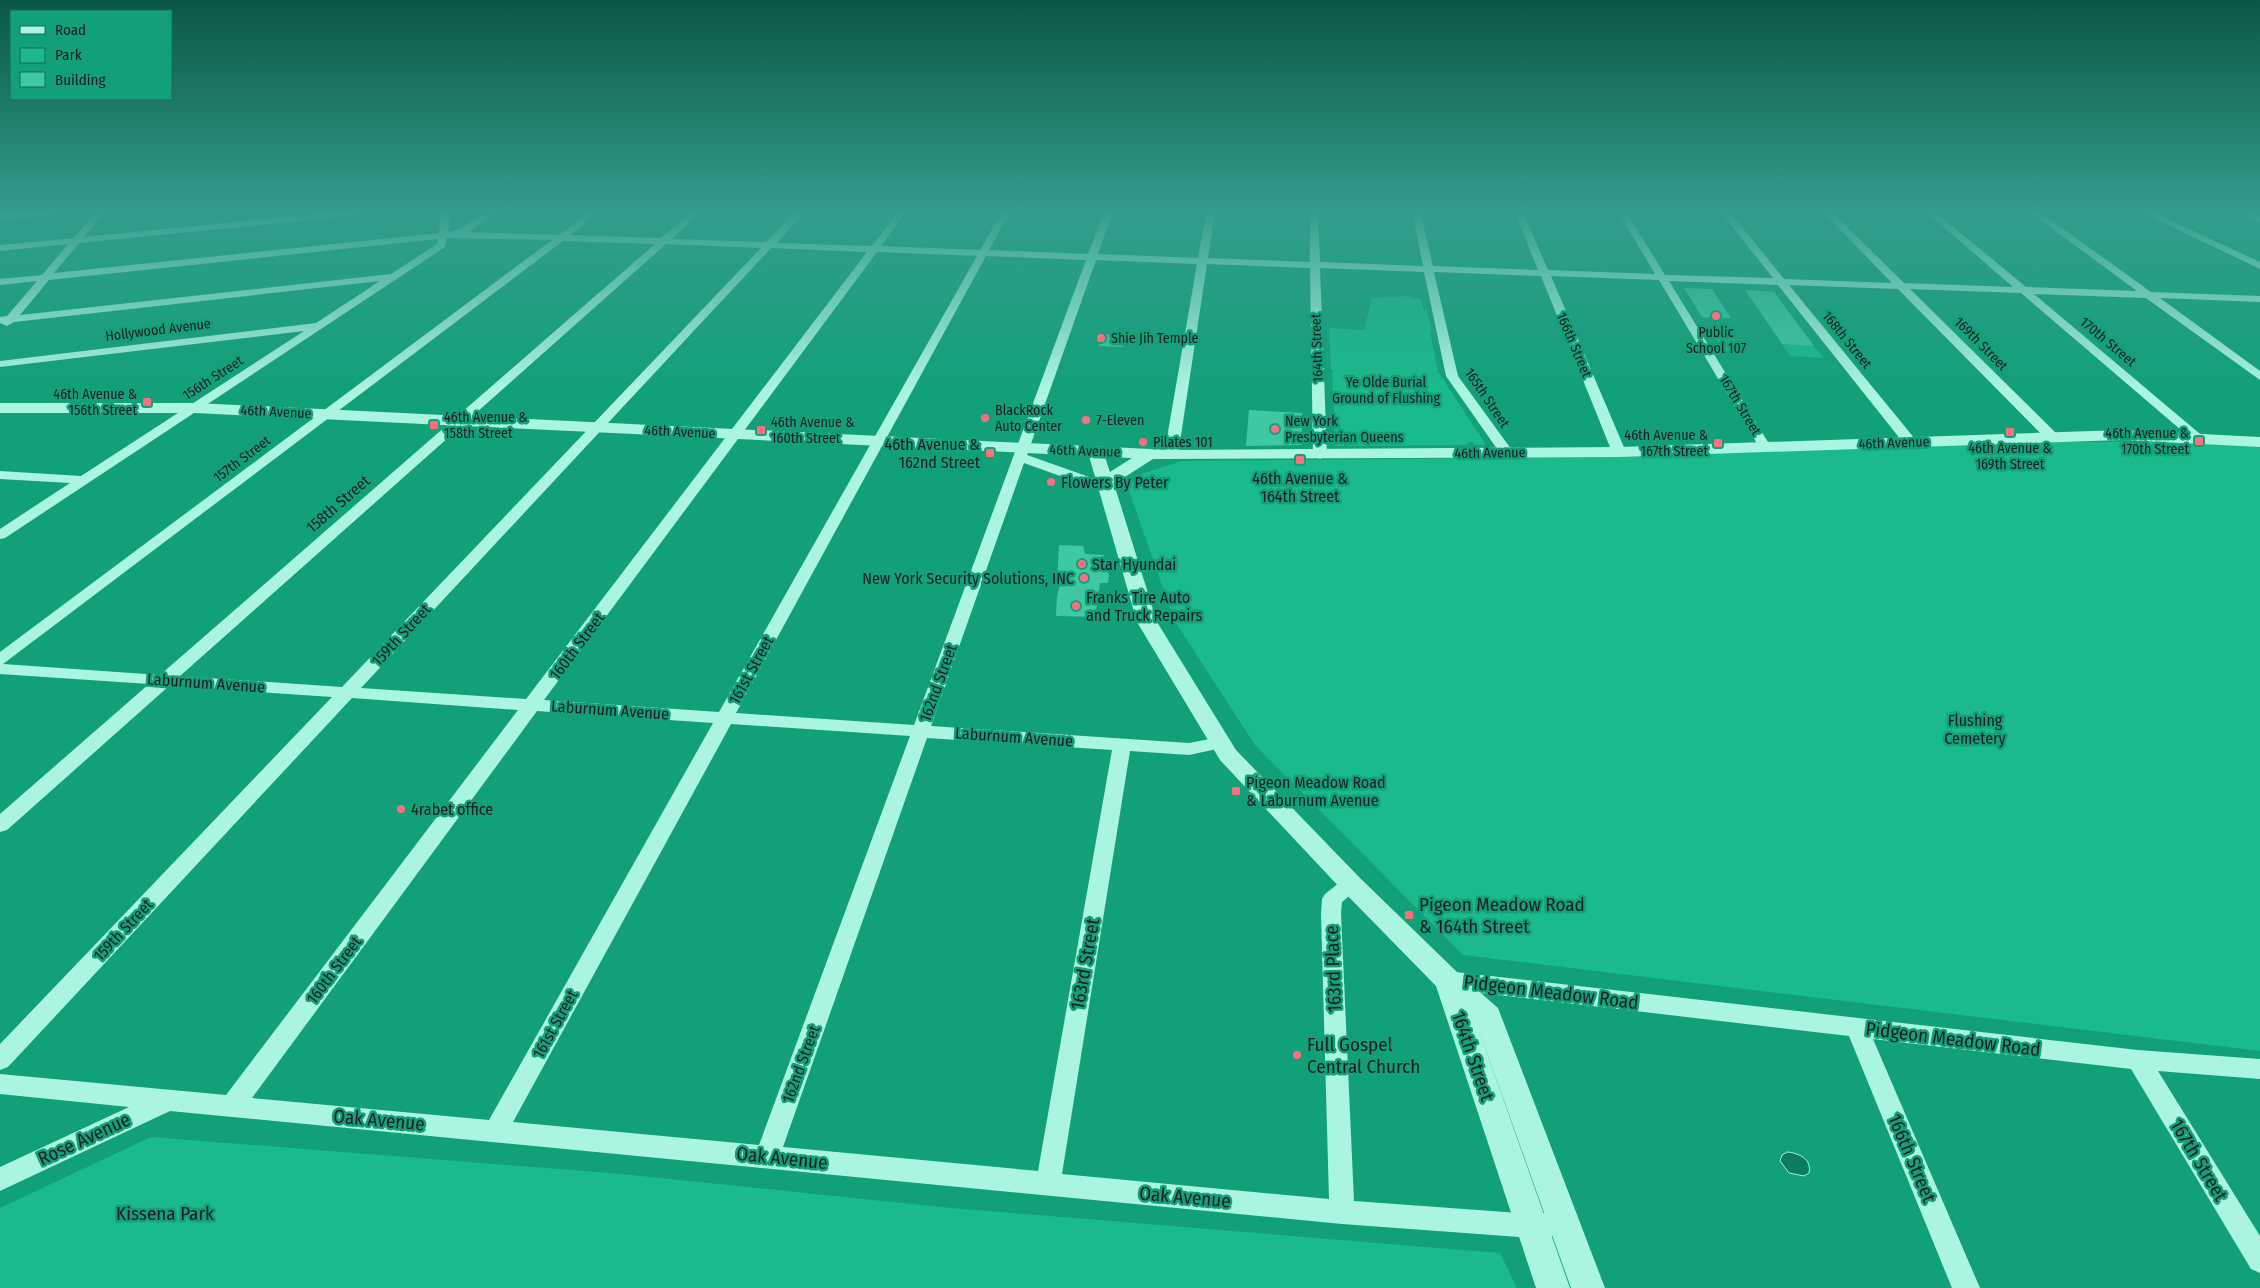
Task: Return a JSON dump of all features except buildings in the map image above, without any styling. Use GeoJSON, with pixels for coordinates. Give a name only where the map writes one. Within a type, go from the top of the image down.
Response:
{"type":"FeatureCollection","features":[{"type":"Feature","properties":{"kind":"street"},"geometry":{"type":"LineString","coordinates":[[0,331],[5,320],[52,270]]}},
{"type":"Feature","properties":{"kind":"street"},"geometry":{"type":"LineString","coordinates":[[0,282],[120,270]]}},
{"type":"Feature","properties":{"kind":"street","name":"156th Street"},"geometry":{"type":"LineString","coordinates":[[0,535],[402,270]]}},
{"type":"Feature","properties":{"kind":"street","name":"157th Street"},"geometry":{"type":"LineString","coordinates":[[0,660],[518,270]]}},
{"type":"Feature","properties":{"kind":"street","name":"158th Street"},"geometry":{"type":"LineString","coordinates":[[0,825],[631,270]]}},
{"type":"Feature","properties":{"kind":"street","name":"159th Street"},"geometry":{"type":"LineString","coordinates":[[0,1060],[744,270]]}},
{"type":"Feature","properties":{"kind":"street","name":"160th Street"},"geometry":{"type":"LineString","coordinates":[[232,1106],[859,270]]}},
{"type":"Feature","properties":{"kind":"street","name":"161st Street"},"geometry":{"type":"LineString","coordinates":[[496,1130],[973,270]]}},
{"type":"Feature","properties":{"kind":"street","name":"162nd Street"},"geometry":{"type":"LineString","coordinates":[[768,1157],[1087,270]]}},
{"type":"Feature","properties":{"kind":"street"},"geometry":{"type":"LineString","coordinates":[[1171,455],[1201,270]]}},
{"type":"Feature","properties":{"kind":"street","name":"164th Street"},"geometry":{"type":"LineString","coordinates":[[1315,270],[1320,455]]}},
{"type":"Feature","properties":{"kind":"street","name":"165th Street"},"geometry":{"type":"LineString","coordinates":[[1429,270],[1452,376],[1507,453]]}},
{"type":"Feature","properties":{"kind":"street"},"geometry":{"type":"LineString","coordinates":[[1461,270],[2260,299]]}},
{"type":"Feature","properties":{"kind":"street","name":"166th Street"},"geometry":{"type":"LineString","coordinates":[[1544,270],[1619,452]]}},
{"type":"Feature","properties":{"kind":"street","name":"167th Street"},"geometry":{"type":"LineString","coordinates":[[1657,270],[1765,447]]}},
{"type":"Feature","properties":{"kind":"street","name":"168th Street"},"geometry":{"type":"LineString","coordinates":[[1771,270],[1910,442]]}},
{"type":"Feature","properties":{"kind":"street","name":"169th Street"},"geometry":{"type":"LineString","coordinates":[[1886,270],[2052,436]]}},
{"type":"Feature","properties":{"kind":"street","name":"170th Street"},"geometry":{"type":"LineString","coordinates":[[1999,270],[2200,438]]}},
{"type":"Feature","properties":{"kind":"street"},"geometry":{"type":"LineString","coordinates":[[2113,270],[2260,376]]}},
{"type":"Feature","properties":{"kind":"street"},"geometry":{"type":"LineString","coordinates":[[5,320],[394,276]]}},
{"type":"Feature","properties":{"kind":"street","name":"Hollywood Avenue"},"geometry":{"type":"LineString","coordinates":[[0,364],[319,326]]}},
{"type":"Feature","properties":{"kind":"street","name":"46th Avenue"},"geometry":{"type":"LineString","coordinates":[[0,408],[194,408],[735,434],[1021,453],[1096,452],[1171,455],[1320,455],[1619,452],[2122,435],[2260,442]]}},
{"type":"Feature","properties":{"kind":"street","name":"Pidgeon Meadow Road"},"geometry":{"type":"LineString","coordinates":[[1096,452],[1147,622],[1220,743],[1228,755],[1351,884],[1447,980],[2138,1060],[2260,1069]]}},
{"type":"Feature","properties":{"kind":"street"},"geometry":{"type":"LineString","coordinates":[[1021,453],[1106,485],[1150,454]]}},
{"type":"Feature","properties":{"kind":"street"},"geometry":{"type":"LineString","coordinates":[[0,475],[85,480]]}},
{"type":"Feature","properties":{"kind":"street","name":"Laburnum Avenue"},"geometry":{"type":"LineString","coordinates":[[0,669],[1122,745],[1189,749],[1220,743]]}},
{"type":"Feature","properties":{"kind":"street","name":"163rd Street"},"geometry":{"type":"LineString","coordinates":[[1048,1184],[1122,745]]}},
{"type":"Feature","properties":{"kind":"street","name":"163rd Place"},"geometry":{"type":"LineString","coordinates":[[1342,1212],[1331,914],[1332,899],[1351,884]]}},
{"type":"Feature","properties":{"kind":"street","name":"164th Street"},"geometry":{"type":"LineString","coordinates":[[1447,980],[1488,1016],[1588,1288]]}},
{"type":"Feature","properties":{"kind":"street","name":"164th Street"},"geometry":{"type":"LineString","coordinates":[[1447,980],[1553,1288]]}},
{"type":"Feature","properties":{"kind":"street","name":"166th Street"},"geometry":{"type":"LineString","coordinates":[[1858,1028],[1966,1288]]}},
{"type":"Feature","properties":{"kind":"street","name":"167th Street"},"geometry":{"type":"LineString","coordinates":[[2138,1060],[2260,1260]]}},
{"type":"Feature","properties":{"kind":"street","name":"Oak Avenue"},"geometry":{"type":"LineString","coordinates":[[0,1084],[1342,1212],[1532,1226],[1565,1223]]}},
{"type":"Feature","properties":{"kind":"street","name":"Rose Avenue"},"geometry":{"type":"LineString","coordinates":[[0,1179],[168,1100]]}},
{"type":"Feature","properties":{"kind":"green space","name":"Ye Olde Burial Ground of Flushing"},"geometry":{"type":"Polygon","coordinates":[[[1410,296],[1412,299],[1421,299],[1423,310],[1426,310],[1432,330],[1430,332],[1438,372],[1435,373],[1439,373],[1486,445],[1474,445],[1473,442],[1469,442],[1467,445],[1347,446],[1344,443],[1344,446],[1335,446],[1332,372],[1335,371],[1331,370],[1329,328],[1364,330],[1372,298],[1410,296]]]}},
{"type":"Feature","properties":{"kind":"green space"},"geometry":{"type":"Polygon","coordinates":[[[1709,328],[1728,329],[1742,351],[1723,351],[1709,328]]]}},
{"type":"Feature","properties":{"kind":"green space"},"geometry":{"type":"Polygon","coordinates":[[[1782,344],[1814,346],[1824,358],[1790,356],[1782,344]]]}},
{"type":"Feature","properties":{"kind":"green space","name":"Flushing Cemetery"},"geometry":{"type":"Polygon","coordinates":[[[2054,442],[2206,442],[2260,446],[2260,1051],[1463,955],[1255,745],[1174,620],[1125,479],[1182,461],[1505,458],[2054,442]]]}},
{"type":"Feature","properties":{"kind":"green space","name":"Kissena Park"},"geometry":{"type":"Polygon","coordinates":[[[151,1137],[622,1174],[951,1208],[1500,1253],[1517,1288],[0,1288],[0,1208],[151,1137]]]}},
{"type":"Feature","properties":{"kind":"shaded area"},"geometry":{"type":"Polygon","coordinates":[[[1787,1152],[1807,1160],[1809,1173],[1804,1176],[1789,1173],[1780,1161],[1782,1155],[1787,1152]]]}},
{"type":"Feature","properties":{"kind":"place","name":"Public School 107"},"geometry":{"type":"Point","coordinates":[1716,316]}},
{"type":"Feature","properties":{"kind":"place","name":"Shie Jih Temple"},"geometry":{"type":"Point","coordinates":[1101,338]}},
{"type":"Feature","properties":{"kind":"place","name":"46th Avenue & 156th Street"},"geometry":{"type":"Point","coordinates":[147,402]}},
{"type":"Feature","properties":{"kind":"place","name":"BlackRock Auto Center"},"geometry":{"type":"Point","coordinates":[985,418]}},
{"type":"Feature","properties":{"kind":"place","name":"7-Eleven"},"geometry":{"type":"Point","coordinates":[1086,420]}},
{"type":"Feature","properties":{"kind":"place","name":"46th Avenue & 158th Street"},"geometry":{"type":"Point","coordinates":[434,425]}},
{"type":"Feature","properties":{"kind":"place","name":"New York Presbyterian Queens"},"geometry":{"type":"Point","coordinates":[1275,429]}},
{"type":"Feature","properties":{"kind":"place","name":"46th Avenue & 160th Street"},"geometry":{"type":"Point","coordinates":[761,430]}},
{"type":"Feature","properties":{"kind":"place","name":"46th Avenue & 169th Street"},"geometry":{"type":"Point","coordinates":[2010,432]}},
{"type":"Feature","properties":{"kind":"place","name":"46th Avenue & 170th Street"},"geometry":{"type":"Point","coordinates":[2199,441]}},
{"type":"Feature","properties":{"kind":"place","name":"Pilates 101"},"geometry":{"type":"Point","coordinates":[1143,442]}},
{"type":"Feature","properties":{"kind":"place","name":"46th Avenue & 167th Street"},"geometry":{"type":"Point","coordinates":[1718,443]}},
{"type":"Feature","properties":{"kind":"place","name":"46th Avenue & 162nd Street"},"geometry":{"type":"Point","coordinates":[990,453]}},
{"type":"Feature","properties":{"kind":"place","name":"46th Avenue & 164th Street"},"geometry":{"type":"Point","coordinates":[1300,460]}},
{"type":"Feature","properties":{"kind":"place","name":"Flowers By Peter"},"geometry":{"type":"Point","coordinates":[1051,482]}},
{"type":"Feature","properties":{"kind":"place","name":"Star Hyundai"},"geometry":{"type":"Point","coordinates":[1082,564]}},
{"type":"Feature","properties":{"kind":"place","name":"New York Security Solutions, INC"},"geometry":{"type":"Point","coordinates":[1084,578]}},
{"type":"Feature","properties":{"kind":"place","name":"Franks Tire Auto and Truck Repairs"},"geometry":{"type":"Point","coordinates":[1076,606]}},
{"type":"Feature","properties":{"kind":"place","name":"Pigeon Meadow Road & Laburnum Avenue"},"geometry":{"type":"Point","coordinates":[1236,791]}},
{"type":"Feature","properties":{"kind":"place","name":"4rabet office"},"geometry":{"type":"Point","coordinates":[401,809]}},
{"type":"Feature","properties":{"kind":"place","name":"Pigeon Meadow Road & 164th Street"},"geometry":{"type":"Point","coordinates":[1409,915]}},
{"type":"Feature","properties":{"kind":"place","name":"Full Gospel Central Church"},"geometry":{"type":"Point","coordinates":[1297,1055]}}]}
